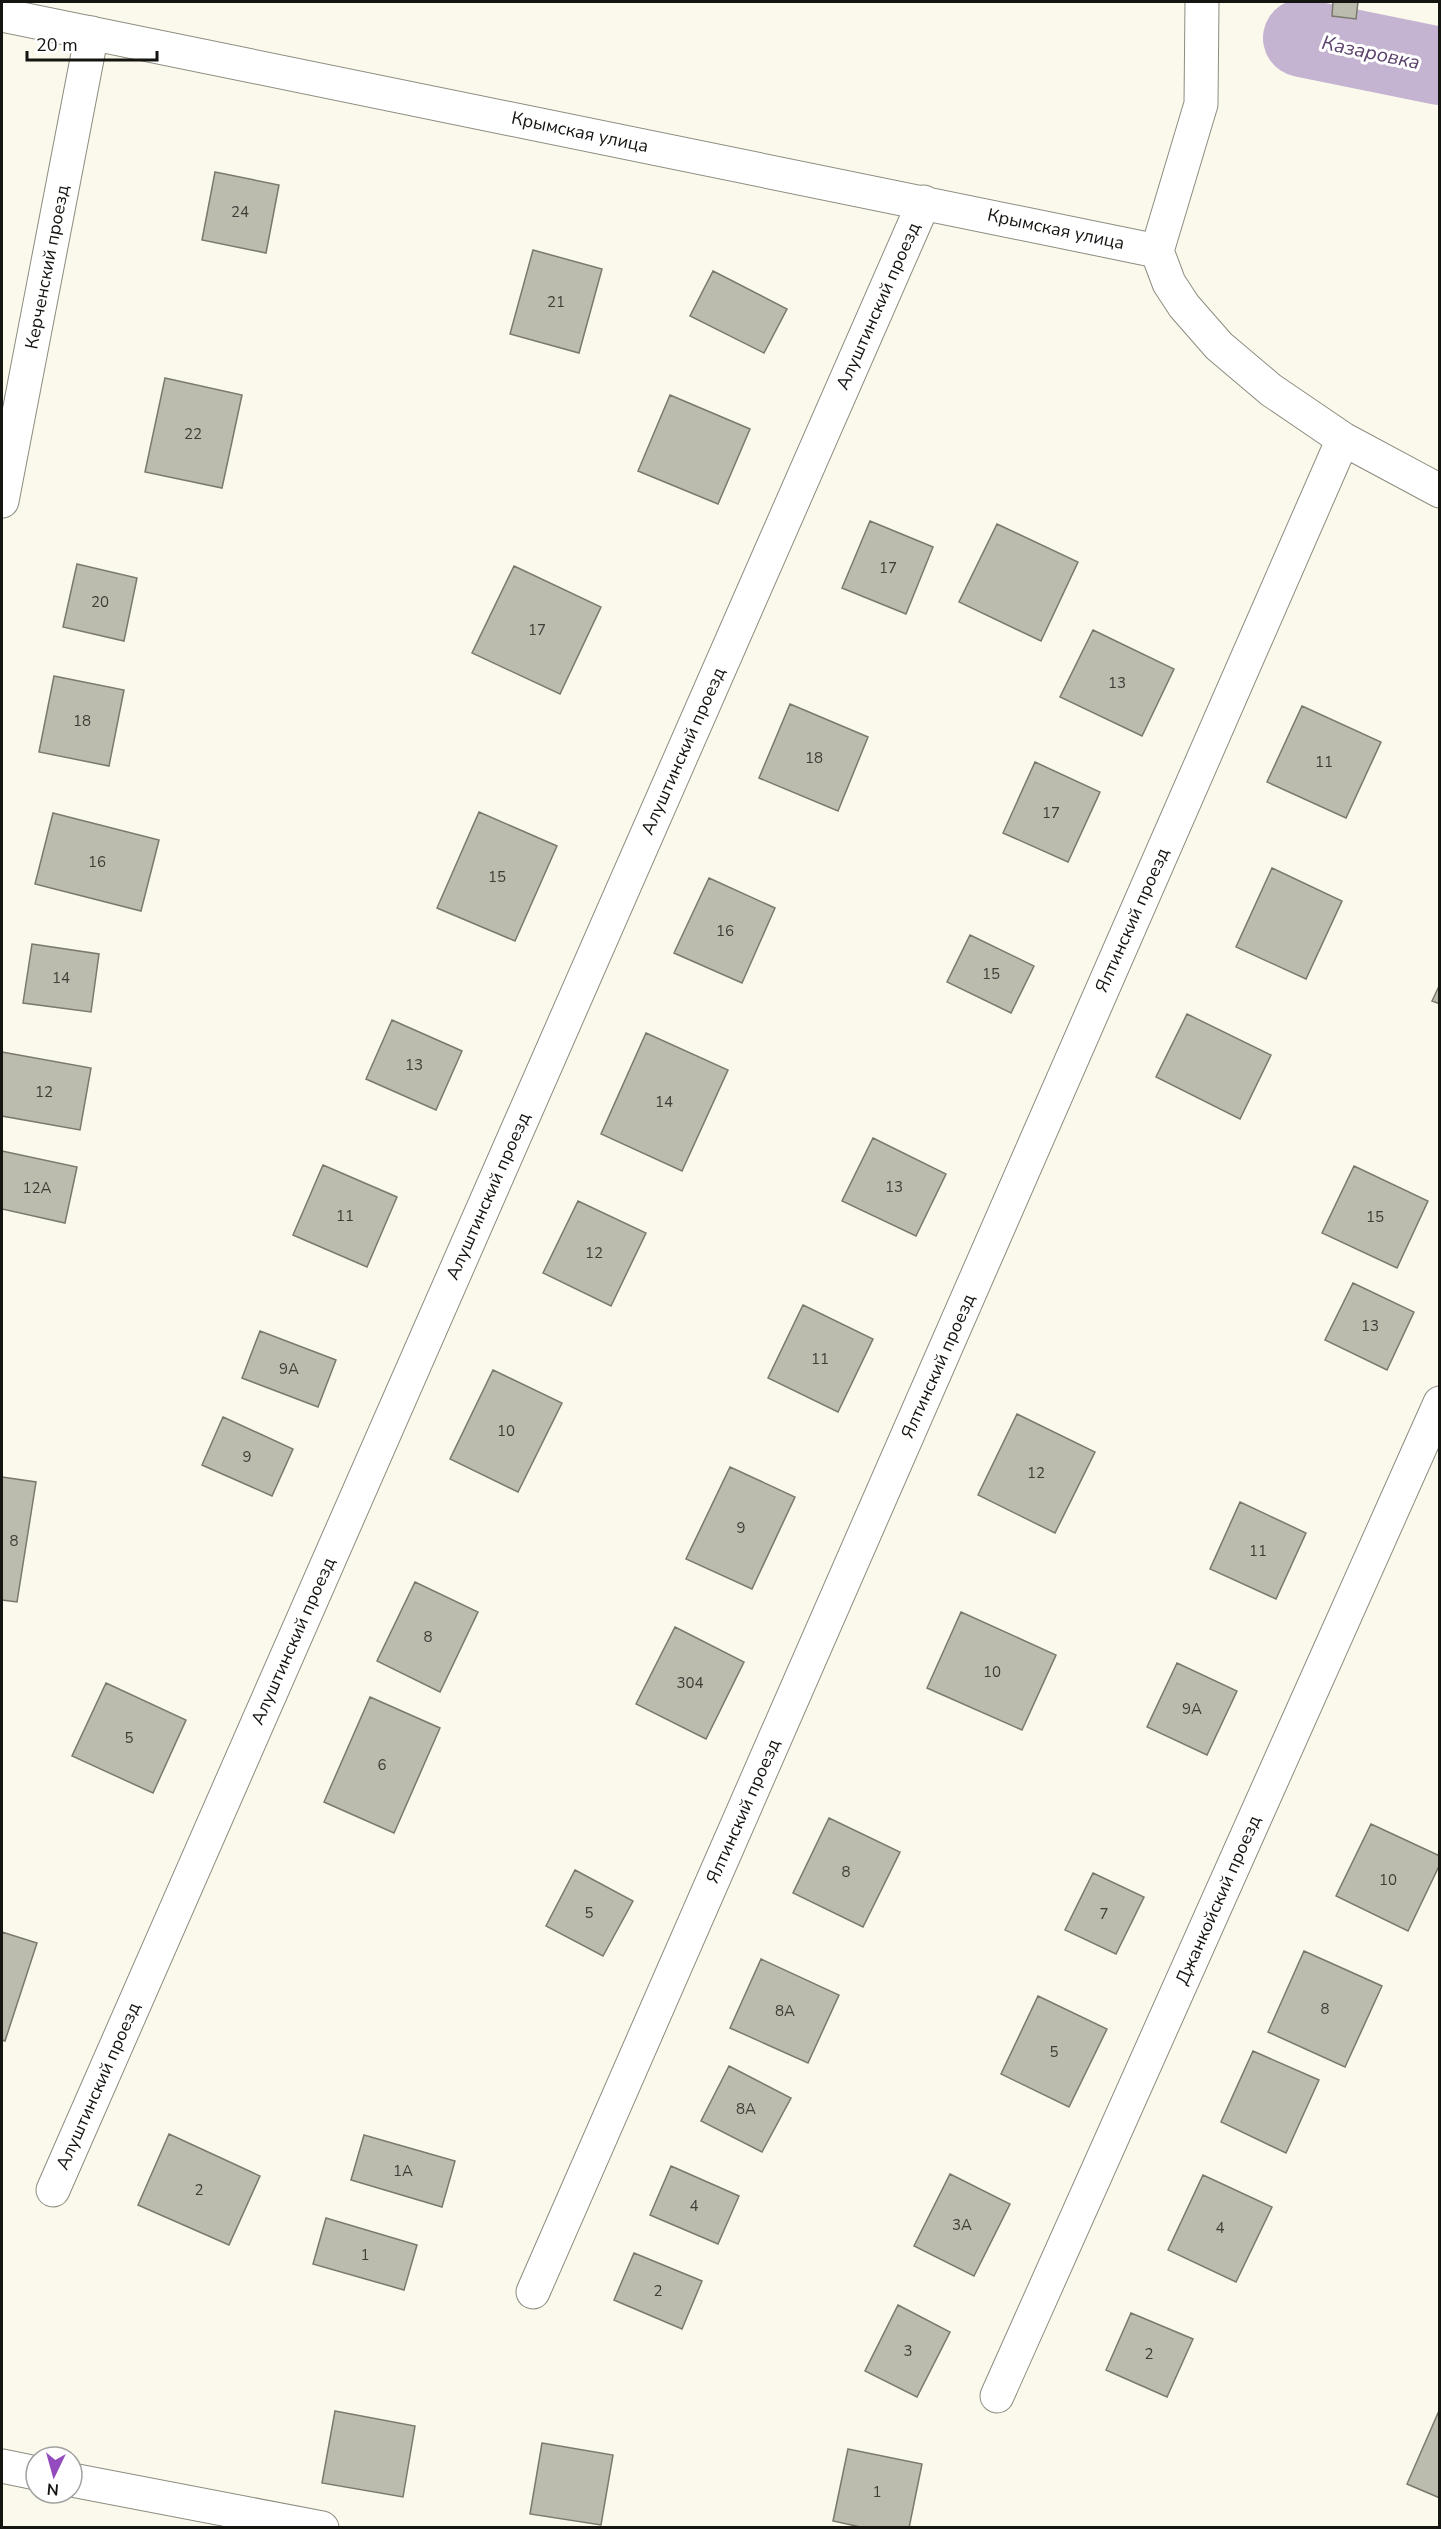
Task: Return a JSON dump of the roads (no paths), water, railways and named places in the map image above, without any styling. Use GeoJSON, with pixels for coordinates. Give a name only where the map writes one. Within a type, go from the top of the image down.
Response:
{"type":"FeatureCollection","features":[{"type":"Feature","properties":{"kind":"street"},"geometry":{"type":"LineString","coordinates":[[1202,2],[1201,104],[1157,250],[1169,283],[1184,306],[1219,346],[1270,390],[1343,439],[1440,491]]}},
{"type":"Feature","properties":{"kind":"street","name":"Крымская улица"},"geometry":{"type":"LineString","coordinates":[[2,15],[1157,250]]}},
{"type":"Feature","properties":{"kind":"street","name":"Керченский проезд"},"geometry":{"type":"LineString","coordinates":[[2,501],[92,33]]}},
{"type":"Feature","properties":{"kind":"street","name":"Алуштинский проезд"},"geometry":{"type":"LineString","coordinates":[[53,2190],[924,202]]}},
{"type":"Feature","properties":{"kind":"street","name":"Ялтинский проезд"},"geometry":{"type":"LineString","coordinates":[[533,2292],[1343,439]]}},
{"type":"Feature","properties":{"kind":"street","name":"Джанкойский проезд"},"geometry":{"type":"LineString","coordinates":[[997,2396],[1440,1403]]}},
{"type":"Feature","properties":{"kind":"street"},"geometry":{"type":"LineString","coordinates":[[2,2466],[24,2471]]}},
{"type":"Feature","properties":{"kind":"street"},"geometry":{"type":"LineString","coordinates":[[84,2482],[322,2528]]}},
{"type":"Feature","properties":{"kind":"waterway","name":"Казаровка"},"geometry":{"type":"LineString","coordinates":[[1302,38],[1440,66]]}}]}
